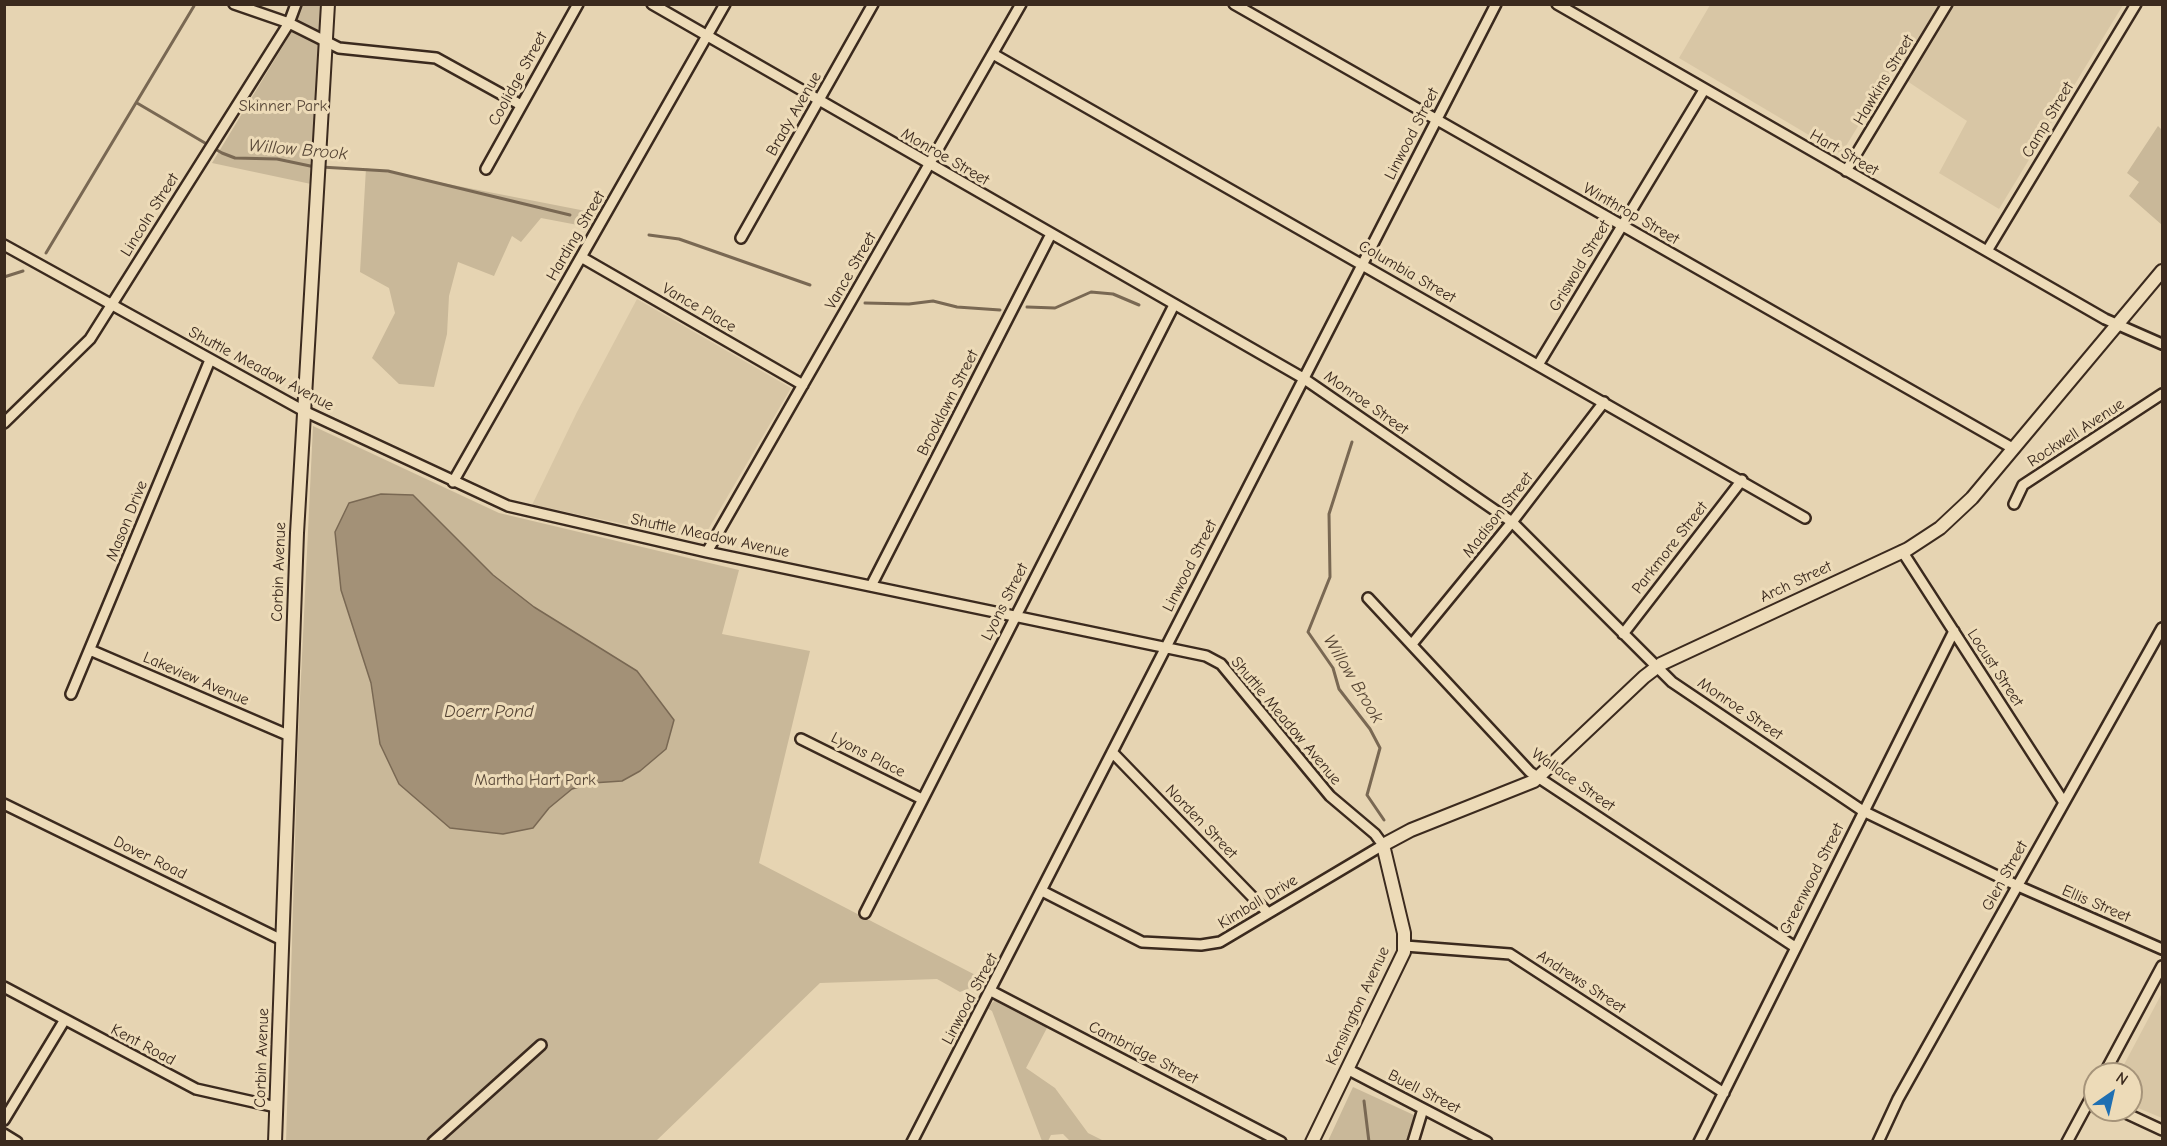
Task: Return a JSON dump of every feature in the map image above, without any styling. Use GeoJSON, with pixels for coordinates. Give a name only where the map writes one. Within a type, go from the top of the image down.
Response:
{"type":"FeatureCollection","features":[{"type":"Feature","properties":{"kind":"main road","name":"Corbin Avenue"},"geometry":{"type":"LineString","coordinates":[[275,1142],[304,411],[328,4]]}},
{"type":"Feature","properties":{"kind":"main road","name":"Arch Street"},"geometry":{"type":"LineString","coordinates":[[1383,845],[1406,832],[1526,786],[1539,778],[1656,668],[1929,536],[1955,516],[2163,271]]}},
{"type":"Feature","properties":{"kind":"main road","name":"Kensington Avenue"},"geometry":{"type":"LineString","coordinates":[[1312,1142],[1399,963],[1405,946],[1403,927],[1383,845]]}},
{"type":"Feature","properties":{"kind":"street"},"geometry":{"type":"LineString","coordinates":[[234,4],[289,23],[326,42],[348,50],[436,57],[520,105]]}},
{"type":"Feature","properties":{"kind":"street","name":"Lincoln Street"},"geometry":{"type":"LineString","coordinates":[[4,423],[90,339],[289,23],[296,4]]}},
{"type":"Feature","properties":{"kind":"street","name":"Coolidge Street"},"geometry":{"type":"LineString","coordinates":[[486,169],[578,4]]}},
{"type":"Feature","properties":{"kind":"street","name":"Monroe Street"},"geometry":{"type":"LineString","coordinates":[[651,4],[929,166],[1303,378],[1512,522],[1672,682],[1863,811],[2018,886]]}},
{"type":"Feature","properties":{"kind":"street","name":"Harding Street"},"geometry":{"type":"LineString","coordinates":[[453,482],[725,4]]}},
{"type":"Feature","properties":{"kind":"street","name":"Brady Avenue"},"geometry":{"type":"LineString","coordinates":[[741,238],[873,4]]}},
{"type":"Feature","properties":{"kind":"street","name":"Vance Street"},"geometry":{"type":"LineString","coordinates":[[707,552],[1021,4]]}},
{"type":"Feature","properties":{"kind":"street","name":"Winthrop Street"},"geometry":{"type":"LineString","coordinates":[[1234,4],[2014,449]]}},
{"type":"Feature","properties":{"kind":"street","name":"Linwood Street"},"geometry":{"type":"LineString","coordinates":[[917,1140],[1165,647],[1496,4]]}},
{"type":"Feature","properties":{"kind":"street","name":"Hart Street"},"geometry":{"type":"LineString","coordinates":[[1557,4],[2116,326]]}},
{"type":"Feature","properties":{"kind":"street","name":"Hawkins Street"},"geometry":{"type":"LineString","coordinates":[[1846,171],[1947,4]]}},
{"type":"Feature","properties":{"kind":"street","name":"Camp Street"},"geometry":{"type":"LineString","coordinates":[[1987,251],[2136,4]]}},
{"type":"Feature","properties":{"kind":"street","name":"Columbia Street"},"geometry":{"type":"LineString","coordinates":[[993,54],[1805,518]]}},
{"type":"Feature","properties":{"kind":"street","name":"Griswold Street"},"geometry":{"type":"LineString","coordinates":[[1538,365],[1704,90]]}},
{"type":"Feature","properties":{"kind":"street","name":"Brooklawn Street"},"geometry":{"type":"LineString","coordinates":[[871,586],[1051,234]]}},
{"type":"Feature","properties":{"kind":"street","name":"Shuttle Meadow Avenue"},"geometry":{"type":"LineString","coordinates":[[4,245],[304,411],[484,497],[538,514],[707,552],[1206,657],[1221,664],[1329,796],[1375,834],[1383,845]]}},
{"type":"Feature","properties":{"kind":"street","name":"Vance Place"},"geometry":{"type":"LineString","coordinates":[[581,257],[803,385]]}},
{"type":"Feature","properties":{"kind":"street","name":"Lyons Street"},"geometry":{"type":"LineString","coordinates":[[865,913],[1013,617],[1174,305]]}},
{"type":"Feature","properties":{"kind":"street"},"geometry":{"type":"LineString","coordinates":[[2116,326],[2163,344]]}},
{"type":"Feature","properties":{"kind":"street","name":"Mason Drive"},"geometry":{"type":"LineString","coordinates":[[71,694],[210,360]]}},
{"type":"Feature","properties":{"kind":"street","name":"Rockwell Avenue"},"geometry":{"type":"LineString","coordinates":[[2014,504],[2023,485],[2163,394]]}},
{"type":"Feature","properties":{"kind":"street","name":"Madison Street"},"geometry":{"type":"LineString","coordinates":[[1412,644],[1512,522],[1604,402]]}},
{"type":"Feature","properties":{"kind":"street","name":"Parkmore Street"},"geometry":{"type":"LineString","coordinates":[[1623,634],[1742,480]]}},
{"type":"Feature","properties":{"kind":"street","name":"Locust Street"},"geometry":{"type":"LineString","coordinates":[[1902,551],[2063,801]]}},
{"type":"Feature","properties":{"kind":"street","name":"Wallace Street"},"geometry":{"type":"LineString","coordinates":[[1368,598],[1469,709],[1539,778],[1795,947]]}},
{"type":"Feature","properties":{"kind":"street","name":"Glen Street"},"geometry":{"type":"LineString","coordinates":[[1878,1142],[1898,1099],[2018,886],[2063,801],[2163,628]]}},
{"type":"Feature","properties":{"kind":"street","name":"Greenwood Street"},"geometry":{"type":"LineString","coordinates":[[1700,1142],[1954,631]]}},
{"type":"Feature","properties":{"kind":"street","name":"Lakeview Avenue"},"geometry":{"type":"LineString","coordinates":[[90,650],[290,736]]}},
{"type":"Feature","properties":{"kind":"street","name":"Lyons Place"},"geometry":{"type":"LineString","coordinates":[[801,738],[922,799]]}},
{"type":"Feature","properties":{"kind":"street","name":"Norden Street"},"geometry":{"type":"LineString","coordinates":[[1112,752],[1268,914]]}},
{"type":"Feature","properties":{"kind":"street","name":"Dover Road"},"geometry":{"type":"LineString","coordinates":[[4,804],[282,940]]}},
{"type":"Feature","properties":{"kind":"street","name":"Kimball Drive"},"geometry":{"type":"LineString","coordinates":[[1042,891],[1142,942],[1201,945],[1220,942],[1383,845]]}},
{"type":"Feature","properties":{"kind":"street","name":"Ellis Street"},"geometry":{"type":"LineString","coordinates":[[2018,886],[2163,949]]}},
{"type":"Feature","properties":{"kind":"street","name":"Andrews Street"},"geometry":{"type":"LineString","coordinates":[[1405,946],[1510,954],[1724,1093]]}},
{"type":"Feature","properties":{"kind":"street"},"geometry":{"type":"LineString","coordinates":[[2111,1062],[2163,966]]}},
{"type":"Feature","properties":{"kind":"street","name":"Kent Road"},"geometry":{"type":"LineString","coordinates":[[4,987],[64,1021],[196,1089],[276,1107]]}},
{"type":"Feature","properties":{"kind":"street","name":"Cambridge Street"},"geometry":{"type":"LineString","coordinates":[[991,991],[1281,1142]]}},
{"type":"Feature","properties":{"kind":"street"},"geometry":{"type":"LineString","coordinates":[[4,1120],[64,1021]]}},
{"type":"Feature","properties":{"kind":"street"},"geometry":{"type":"LineString","coordinates":[[433,1142],[541,1045]]}},
{"type":"Feature","properties":{"kind":"street","name":"Buell Street"},"geometry":{"type":"LineString","coordinates":[[1347,1069],[1487,1142]]}},
{"type":"Feature","properties":{"kind":"street"},"geometry":{"type":"LineString","coordinates":[[1413,1142],[1423,1109]]}},
{"type":"Feature","properties":{"kind":"street"},"geometry":{"type":"LineString","coordinates":[[2067,1142],[2083,1114]]}},
{"type":"Feature","properties":{"kind":"street"},"geometry":{"type":"LineString","coordinates":[[2143,1121],[2163,1130]]}},
{"type":"Feature","properties":{"kind":"street"},"geometry":{"type":"LineString","coordinates":[[4,1134],[17,1142]]}},
{"type":"Feature","properties":{"kind":"shaded area"},"geometry":{"type":"Polygon","coordinates":[[[1710,5],[2123,5],[1999,209],[1939,173],[1967,121],[1892,71],[1841,154],[1679,58],[1710,5]]]}},
{"type":"Feature","properties":{"kind":"shaded area"},"geometry":{"type":"Polygon","coordinates":[[[637,299],[791,388],[702,540],[532,505],[577,412],[637,299]]]}},
{"type":"Feature","properties":{"kind":"shaded area"},"geometry":{"type":"Polygon","coordinates":[[[2162,993],[2162,1118],[2143,1110],[2143,1062],[2125,1062],[2162,993]]]}},
{"type":"Feature","properties":{"kind":"green space","name":"Skinner Park"},"geometry":{"type":"Polygon","coordinates":[[[301,5],[321,5],[311,184],[212,163],[286,41],[301,5]]]}},
{"type":"Feature","properties":{"kind":"green space"},"geometry":{"type":"Polygon","coordinates":[[[2158,126],[2162,130],[2162,225],[2129,196],[2139,182],[2127,173],[2158,126]]]}},
{"type":"Feature","properties":{"kind":"green space"},"geometry":{"type":"Polygon","coordinates":[[[366,168],[596,213],[584,231],[583,226],[541,218],[521,242],[512,236],[494,276],[458,262],[449,296],[447,334],[434,387],[399,384],[372,358],[395,313],[389,288],[360,272],[366,168]]]}},
{"type":"Feature","properties":{"kind":"green space","name":"Martha Hart Park"},"geometry":{"type":"Polygon","coordinates":[[[313,426],[499,513],[739,570],[722,634],[810,651],[759,863],[987,981],[960,992],[937,979],[820,983],[656,1141],[286,1142],[298,740],[313,426]]]}},
{"type":"Feature","properties":{"kind":"green space"},"geometry":{"type":"Polygon","coordinates":[[[996,999],[1048,1026],[1026,1068],[1055,1088],[1088,1133],[1104,1141],[1070,1141],[1063,1134],[1051,1135],[1048,1141],[1042,1141],[992,1011],[987,1008],[996,999]]]}},
{"type":"Feature","properties":{"kind":"green space"},"geometry":{"type":"Polygon","coordinates":[[[1353,1087],[1416,1116],[1407,1141],[1328,1141],[1353,1087]]]}},
{"type":"Feature","properties":{"kind":"water","name":"Doerr Pond"},"geometry":{"type":"Polygon","coordinates":[[[381,494],[413,495],[493,575],[534,607],[637,671],[674,720],[666,749],[640,771],[622,781],[592,783],[572,789],[549,808],[533,828],[503,834],[450,828],[399,784],[380,744],[371,683],[341,590],[335,532],[349,503],[381,494]]]}},
{"type":"Feature","properties":{"kind":"waterway","name":"Willow Brook"},"geometry":{"type":"LineString","coordinates":[[46,253],[194,6]]}},
{"type":"Feature","properties":{"kind":"waterway","name":"Willow Brook"},"geometry":{"type":"LineString","coordinates":[[137,103],[222,153],[235,158],[277,159],[315,167]]}},
{"type":"Feature","properties":{"kind":"waterway","name":"Willow Brook"},"geometry":{"type":"LineString","coordinates":[[321,167],[388,171],[570,215]]}},
{"type":"Feature","properties":{"kind":"waterway","name":"Willow Brook"},"geometry":{"type":"LineString","coordinates":[[649,235],[679,239],[810,285]]}},
{"type":"Feature","properties":{"kind":"waterway","name":"Willow Brook"},"geometry":{"type":"LineString","coordinates":[[4,277],[23,271]]}},
{"type":"Feature","properties":{"kind":"waterway","name":"Willow Brook"},"geometry":{"type":"LineString","coordinates":[[1027,307],[1055,308],[1091,292],[1113,294],[1139,305]]}},
{"type":"Feature","properties":{"kind":"waterway","name":"Willow Brook"},"geometry":{"type":"LineString","coordinates":[[865,303],[909,304],[933,301],[957,307],[1000,310]]}},
{"type":"Feature","properties":{"kind":"waterway","name":"Willow Brook"},"geometry":{"type":"LineString","coordinates":[[1352,442],[1329,514],[1330,577],[1308,632],[1333,668],[1339,689],[1370,729],[1380,748],[1367,795],[1384,820]]}},
{"type":"Feature","properties":{"kind":"waterway","name":"Willow Brook"},"geometry":{"type":"LineString","coordinates":[[1364,1101],[1369,1142]]}}]}
